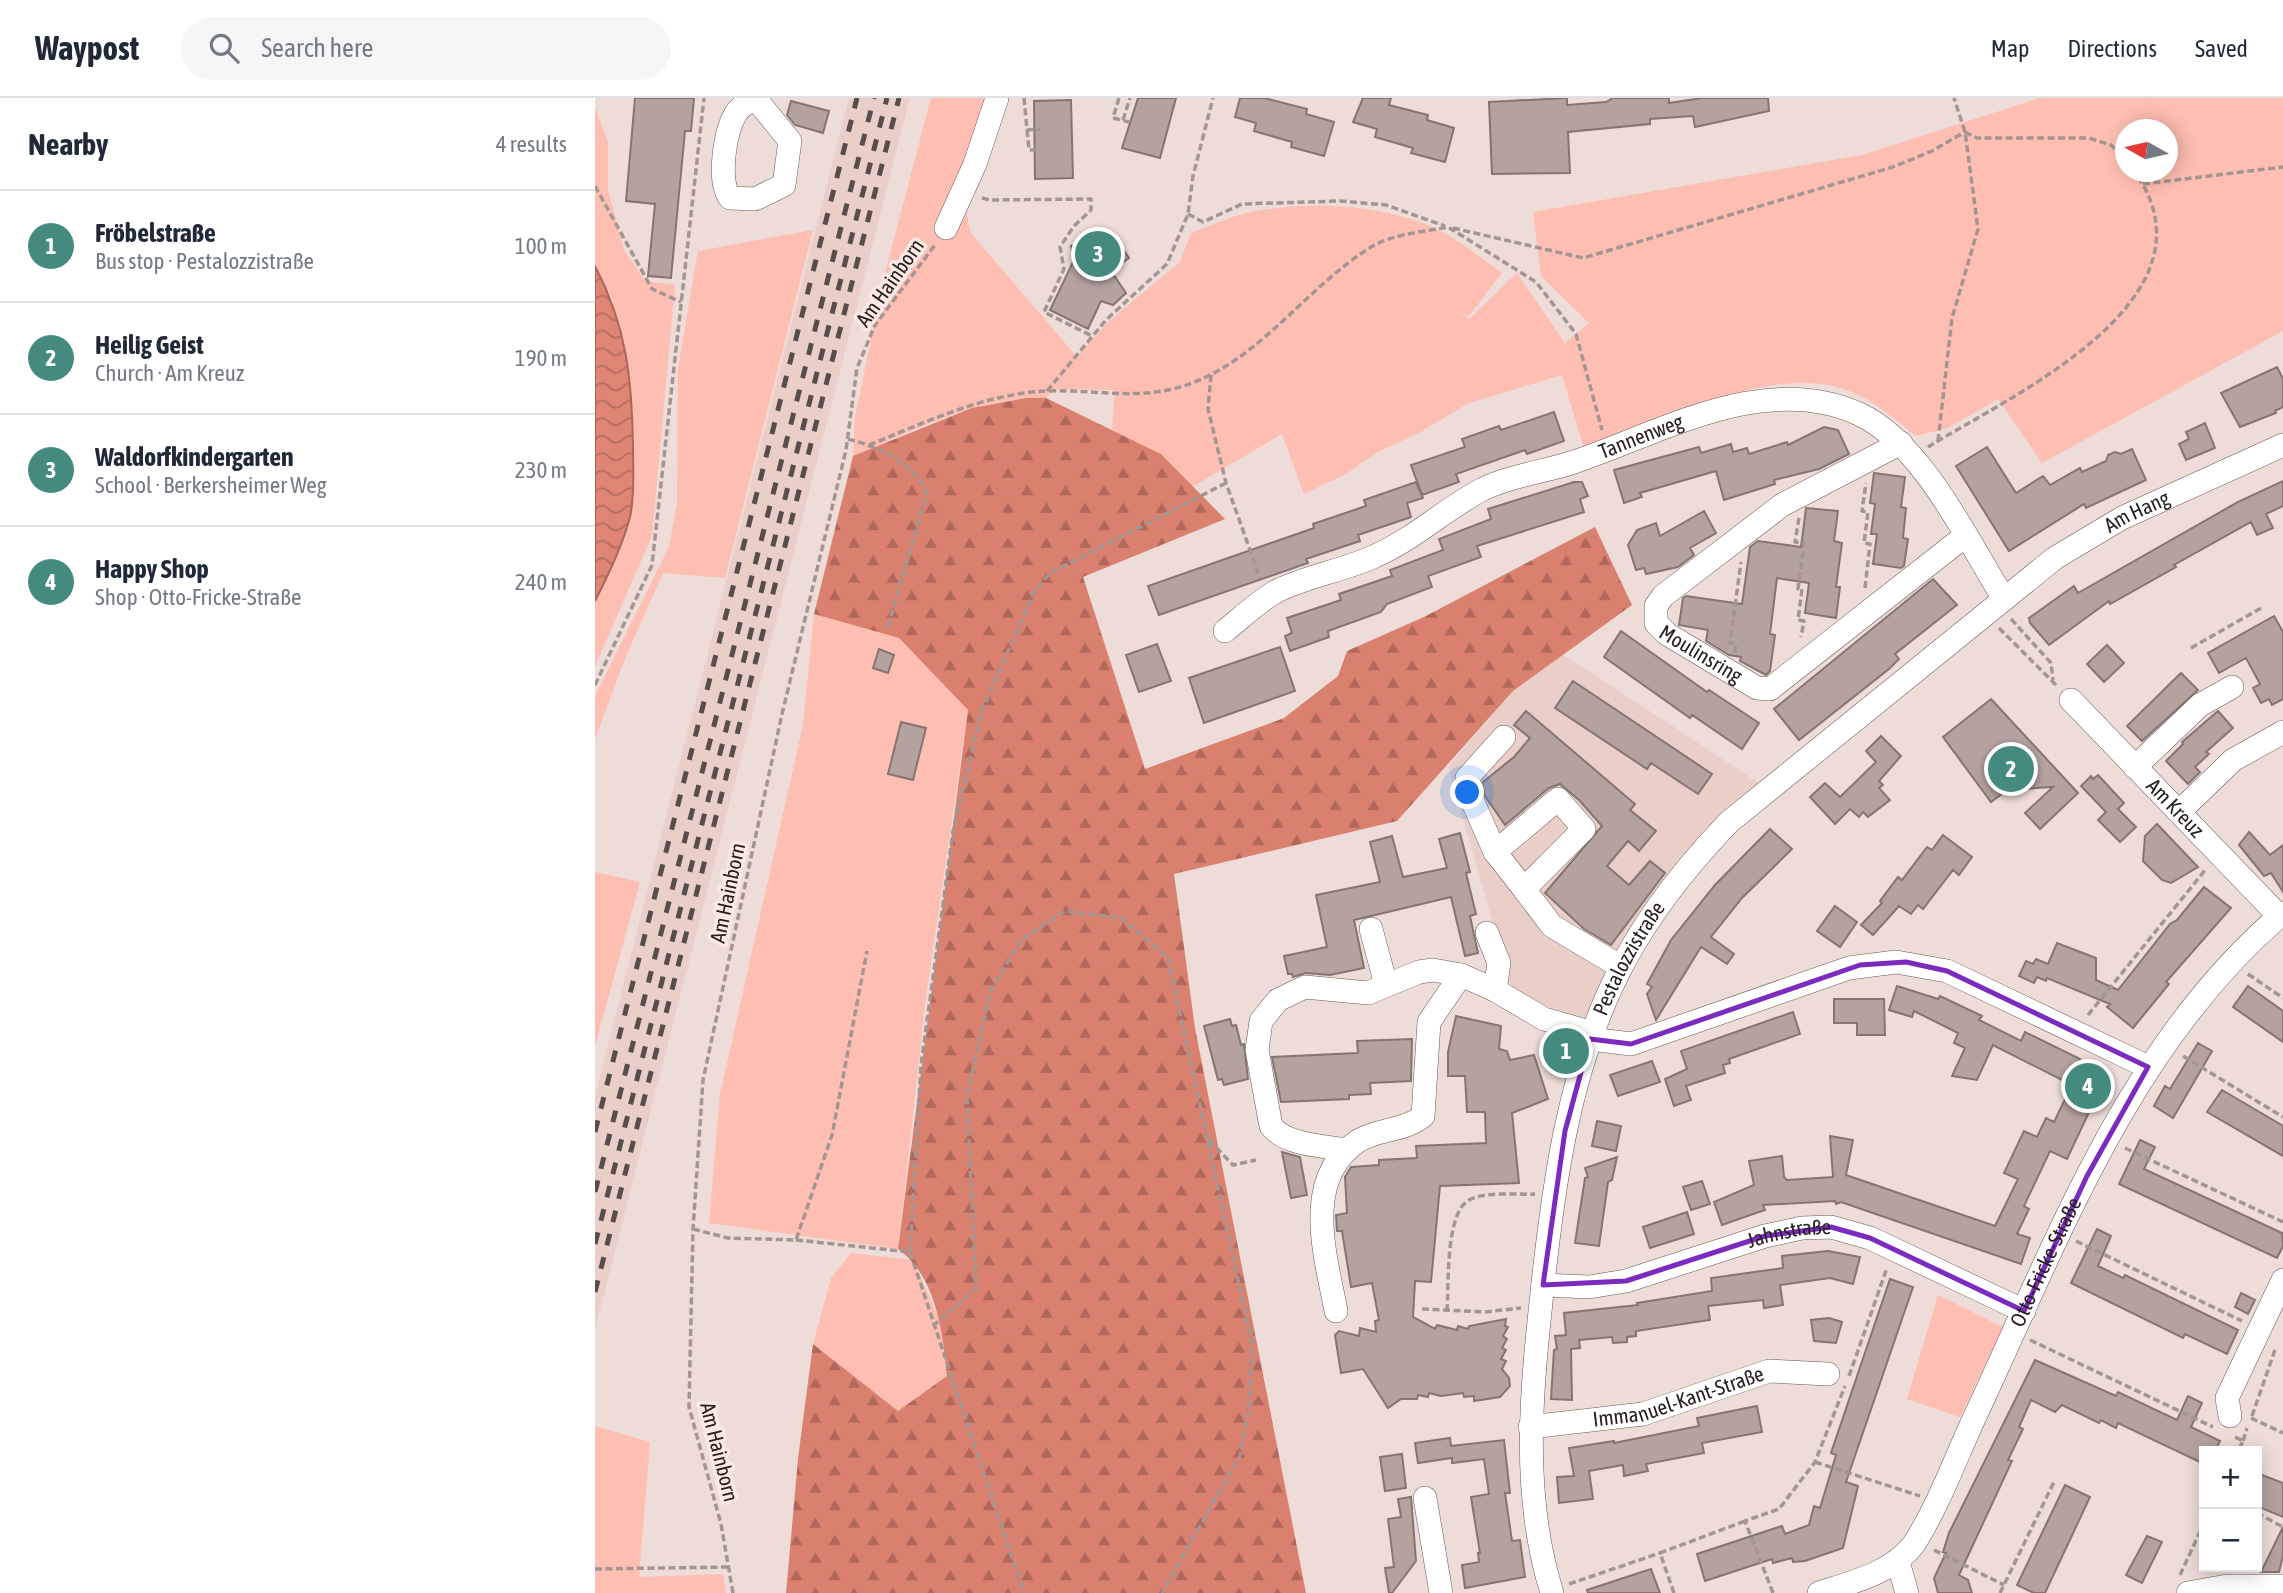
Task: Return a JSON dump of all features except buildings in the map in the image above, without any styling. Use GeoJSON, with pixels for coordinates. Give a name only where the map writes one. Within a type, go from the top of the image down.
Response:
{"type":"FeatureCollection","features":[{"type":"Feature","properties":{"kind":"street"},"geometry":{"type":"LineString","coordinates":[[946,228],[963,191],[997,98]]}},
{"type":"Feature","properties":{"kind":"street","name":"Tannenweg"},"geometry":{"type":"LineString","coordinates":[[1225,631],[1276,592],[1374,557],[1406,541],[1484,489],[1725,409],[1764,399],[1800,400],[1844,408],[1870,420],[1901,443],[1920,464],[2004,605]]}},
{"type":"Feature","properties":{"kind":"street","name":"Moulinsring"},"geometry":{"type":"LineString","coordinates":[[1901,443],[1782,505],[1745,532],[1659,601],[1655,612],[1656,623],[1664,632],[1757,688],[1770,688],[1965,536]]}},
{"type":"Feature","properties":{"kind":"street","name":"Am Hang"},"geometry":{"type":"LineString","coordinates":[[2004,605],[2055,558],[2122,518],[2283,445]]}},
{"type":"Feature","properties":{"kind":"street","name":"Pestalozzistraße"},"geometry":{"type":"LineString","coordinates":[[1551,1592],[1532,1494],[1530,1427],[1542,1295],[1566,1131],[1591,1036],[1621,967],[1669,891],[1729,822],[2004,605]]}},
{"type":"Feature","properties":{"kind":"street"},"geometry":{"type":"LineString","coordinates":[[2135,766],[2200,705],[2232,687]]}},
{"type":"Feature","properties":{"kind":"street","name":"Am Kreuz"},"geometry":{"type":"LineString","coordinates":[[2071,700],[2221,856],[2281,914]]}},
{"type":"Feature","properties":{"kind":"street"},"geometry":{"type":"LineString","coordinates":[[2179,812],[2233,760],[2283,732]]}},
{"type":"Feature","properties":{"kind":"street"},"geometry":{"type":"LineString","coordinates":[[1504,737],[1467,778],[1472,800],[1495,852],[1552,926],[1621,967]]}},
{"type":"Feature","properties":{"kind":"street"},"geometry":{"type":"LineString","coordinates":[[1495,852],[1558,799],[1584,829],[1524,889]]}},
{"type":"Feature","properties":{"kind":"street","name":"Otto-Fricke-Straße"},"geometry":{"type":"LineString","coordinates":[[1819,1593],[1860,1580],[1898,1562],[1919,1536],[2087,1176],[2148,1067],[2201,996],[2281,914]]}},
{"type":"Feature","properties":{"kind":"street"},"geometry":{"type":"LineString","coordinates":[[1371,929],[1386,985]]}},
{"type":"Feature","properties":{"kind":"street"},"geometry":{"type":"LineString","coordinates":[[1487,933],[1499,963],[1495,990]]}},
{"type":"Feature","properties":{"kind":"street"},"geometry":{"type":"LineString","coordinates":[[1347,1150],[1286,1138],[1271,1126],[1257,1050],[1261,1021],[1278,1000],[1305,987],[1368,993],[1433,970],[1461,975],[1495,990],[1544,1020],[1591,1036],[1631,1044],[1849,968],[1886,962],[1917,963],[1947,971],[2148,1067]]}},
{"type":"Feature","properties":{"kind":"street"},"geometry":{"type":"LineString","coordinates":[[1336,1311],[1324,1245],[1322,1198],[1335,1167],[1347,1150],[1359,1141],[1423,1116],[1429,1022],[1461,975]]}},
{"type":"Feature","properties":{"kind":"street","name":"Jahnstraße"},"geometry":{"type":"LineString","coordinates":[[1542,1295],[1626,1281],[1765,1236],[1802,1228],[1831,1227],[1853,1231],[2024,1311]]}},
{"type":"Feature","properties":{"kind":"street"},"geometry":{"type":"LineString","coordinates":[[2236,1422],[2227,1398],[2270,1333],[2283,1280]]}},
{"type":"Feature","properties":{"kind":"street","name":"Immanuel-Kant-Straße"},"geometry":{"type":"LineString","coordinates":[[1530,1427],[1643,1414],[1769,1371],[1828,1374]]}},
{"type":"Feature","properties":{"kind":"street"},"geometry":{"type":"LineString","coordinates":[[1425,1498],[1441,1593]]}},
{"type":"Feature","properties":{"kind":"street"},"geometry":{"type":"LineString","coordinates":[[1898,1562],[1907,1593]]}},
{"type":"Feature","properties":{"kind":"street"},"geometry":{"type":"LineString","coordinates":[[2182,1587],[2283,1586]]}},
{"type":"Feature","properties":{"kind":"path"},"geometry":{"type":"LineString","coordinates":[[595,685],[652,565],[704,98]]}},
{"type":"Feature","properties":{"kind":"path"},"geometry":{"type":"LineString","coordinates":[[1024,98],[1029,150],[1040,150]]}},
{"type":"Feature","properties":{"kind":"path"},"geometry":{"type":"LineString","coordinates":[[1119,98],[1113,118],[1129,122]]}},
{"type":"Feature","properties":{"kind":"path"},"geometry":{"type":"LineString","coordinates":[[1123,121],[1130,98]]}},
{"type":"Feature","properties":{"kind":"path"},"geometry":{"type":"LineString","coordinates":[[1047,391],[1092,337],[1129,298],[1167,264],[1188,214],[1193,176],[1213,98]]}},
{"type":"Feature","properties":{"kind":"path"},"geometry":{"type":"LineString","coordinates":[[1954,98],[1965,132],[1977,229],[1952,318],[1938,441],[2057,368],[2113,321],[2132,301],[2146,282],[2159,241],[2158,220],[2144,184],[2283,167]]}},
{"type":"Feature","properties":{"kind":"path"},"geometry":{"type":"LineString","coordinates":[[1027,130],[1040,129]]}},
{"type":"Feature","properties":{"kind":"path"},"geometry":{"type":"LineString","coordinates":[[1188,214],[1203,222],[1242,204],[1340,201],[1386,205],[1448,227],[1583,258],[1893,167],[1932,152],[1965,132]]}},
{"type":"Feature","properties":{"kind":"path"},"geometry":{"type":"LineString","coordinates":[[1965,132],[1977,138],[2089,138],[2111,145],[2115,149]]}},
{"type":"Feature","properties":{"kind":"path"},"geometry":{"type":"LineString","coordinates":[[595,186],[652,289],[681,302]]}},
{"type":"Feature","properties":{"kind":"path"},"geometry":{"type":"LineString","coordinates":[[963,191],[989,200],[1091,199],[1091,209],[1074,226],[1061,247],[1064,269],[1044,312],[1092,337]]}},
{"type":"Feature","properties":{"kind":"path"},"geometry":{"type":"LineString","coordinates":[[869,445],[969,405],[1047,391],[1174,391],[1211,375],[1372,246],[1401,235],[1448,227],[1536,282],[1576,334],[1607,449]]}},
{"type":"Feature","properties":{"kind":"path","name":"Am Hainborn"},"geometry":{"type":"LineString","coordinates":[[733,1593],[721,1524],[689,1407],[693,1229],[703,1080],[782,714],[848,439],[857,368],[875,325],[946,228]]}},
{"type":"Feature","properties":{"kind":"path"},"geometry":{"type":"LineString","coordinates":[[1211,375],[1208,409],[1226,483],[1263,587]]}},
{"type":"Feature","properties":{"kind":"path"},"geometry":{"type":"LineString","coordinates":[[848,439],[869,445],[902,461],[921,480],[927,493],[887,630]]}},
{"type":"Feature","properties":{"kind":"path"},"geometry":{"type":"LineString","coordinates":[[1869,460],[1861,511],[1868,512],[1864,543],[1870,544],[1863,588],[1891,592]]}},
{"type":"Feature","properties":{"kind":"path"},"geometry":{"type":"LineString","coordinates":[[1024,1593],[910,1252],[921,1065],[953,831],[981,713],[1034,592],[1050,573],[1226,483]]}},
{"type":"Feature","properties":{"kind":"path"},"geometry":{"type":"LineString","coordinates":[[1802,496],[1795,542],[1804,543],[1798,589],[1802,589],[1798,620],[1804,621],[1800,644],[1823,647]]}},
{"type":"Feature","properties":{"kind":"path"},"geometry":{"type":"LineString","coordinates":[[1733,673],[1736,644],[1730,643],[1745,532]]}},
{"type":"Feature","properties":{"kind":"path"},"geometry":{"type":"LineString","coordinates":[[2004,605],[2051,663],[2053,682]]}},
{"type":"Feature","properties":{"kind":"path"},"geometry":{"type":"LineString","coordinates":[[2190,648],[2263,607]]}},
{"type":"Feature","properties":{"kind":"path"},"geometry":{"type":"LineString","coordinates":[[2000,628],[2071,700]]}},
{"type":"Feature","properties":{"kind":"path"},"geometry":{"type":"LineString","coordinates":[[2076,1031],[2198,878],[2221,856]]}},
{"type":"Feature","properties":{"kind":"path"},"geometry":{"type":"LineString","coordinates":[[933,1325],[976,1289],[967,1096],[991,989],[1022,939],[1065,911],[1122,918],[1168,958],[1252,1344],[1249,1409],[1240,1456],[1162,1593]]}},
{"type":"Feature","properties":{"kind":"path"},"geometry":{"type":"LineString","coordinates":[[796,1240],[832,1135],[867,951]]}},
{"type":"Feature","properties":{"kind":"path"},"geometry":{"type":"LineString","coordinates":[[2243,970],[2283,999]]}},
{"type":"Feature","properties":{"kind":"path"},"geometry":{"type":"LineString","coordinates":[[2179,1054],[2283,1117]]}},
{"type":"Feature","properties":{"kind":"path"},"geometry":{"type":"LineString","coordinates":[[1208,1138],[1233,1165],[1256,1160]]}},
{"type":"Feature","properties":{"kind":"path"},"geometry":{"type":"LineString","coordinates":[[2126,1148],[2283,1222]]}},
{"type":"Feature","properties":{"kind":"path"},"geometry":{"type":"LineString","coordinates":[[1447,1311],[1454,1221],[1461,1206],[1476,1198],[1555,1193]]}},
{"type":"Feature","properties":{"kind":"path"},"geometry":{"type":"LineString","coordinates":[[693,1229],[728,1238],[796,1240],[910,1252]]}},
{"type":"Feature","properties":{"kind":"path"},"geometry":{"type":"LineString","coordinates":[[2079,1243],[2270,1333],[2236,1422],[2243,1440],[2240,1446]]}},
{"type":"Feature","properties":{"kind":"path"},"geometry":{"type":"LineString","coordinates":[[1551,1592],[1779,1509],[1815,1462],[1894,1249]]}},
{"type":"Feature","properties":{"kind":"path"},"geometry":{"type":"LineString","coordinates":[[1422,1309],[1485,1312],[1542,1295]]}},
{"type":"Feature","properties":{"kind":"path"},"geometry":{"type":"LineString","coordinates":[[2025,1338],[2236,1422],[2283,1433]]}},
{"type":"Feature","properties":{"kind":"path"},"geometry":{"type":"LineString","coordinates":[[2236,1422],[2243,1440]]}},
{"type":"Feature","properties":{"kind":"path"},"geometry":{"type":"LineString","coordinates":[[1815,1462],[1935,1501]]}},
{"type":"Feature","properties":{"kind":"path"},"geometry":{"type":"LineString","coordinates":[[2000,1593],[2054,1482]]}},
{"type":"Feature","properties":{"kind":"path"},"geometry":{"type":"LineString","coordinates":[[2262,1516],[2283,1527]]}},
{"type":"Feature","properties":{"kind":"path"},"geometry":{"type":"LineString","coordinates":[[1745,1521],[1773,1593]]}},
{"type":"Feature","properties":{"kind":"path"},"geometry":{"type":"LineString","coordinates":[[2182,1587],[2199,1538]]}},
{"type":"Feature","properties":{"kind":"path"},"geometry":{"type":"LineString","coordinates":[[1925,1546],[2004,1585]]}},
{"type":"Feature","properties":{"kind":"path"},"geometry":{"type":"LineString","coordinates":[[1660,1553],[1674,1593]]}},
{"type":"Feature","properties":{"kind":"path"},"geometry":{"type":"LineString","coordinates":[[595,1569],[728,1567]]}},
{"type":"Feature","properties":{"kind":"highlighted area"},"geometry":{"type":"Polygon","coordinates":[[[1906,962],[1947,971],[2148,1067],[2087,1176],[2024,1311],[1870,1238],[1831,1227],[1765,1236],[1626,1281],[1543,1285],[1565,1131],[1590,1039],[1631,1044],[1860,965],[1906,962]]]}},
{"type":"Feature","properties":{"kind":"shaded area"},"geometry":{"type":"Polygon","coordinates":[[[849,98],[910,98],[595,1329],[595,1096],[849,98]]]}},
{"type":"Feature","properties":{"kind":"shaded area"},"geometry":{"type":"Polygon","coordinates":[[[931,98],[987,98],[960,187],[971,233],[1077,357],[1109,321],[1180,262],[1191,233],[1251,212],[1326,206],[1379,211],[1428,225],[1457,240],[1502,273],[1468,317],[1451,306],[1469,319],[1517,273],[1565,343],[1589,323],[1541,276],[1533,212],[1862,155],[2040,98],[2283,98],[2283,331],[2042,463],[1998,399],[1948,428],[1916,436],[1862,397],[1824,384],[1790,383],[1754,388],[1681,410],[1584,448],[1562,375],[1469,403],[1420,432],[1376,453],[1346,474],[1304,494],[1282,434],[1192,487],[1161,454],[1112,430],[1115,390],[1055,389],[1046,398],[1021,399],[971,409],[853,456],[855,417],[884,277],[931,98]]]}},
{"type":"Feature","properties":{"kind":"shaded area"},"geometry":{"type":"Polygon","coordinates":[[[595,107],[608,142],[608,190],[624,250],[645,281],[675,285],[652,536],[595,666],[595,601],[621,546],[630,514],[613,300],[595,266],[595,107]]]}},
{"type":"Feature","properties":{"kind":"shaded area"},"geometry":{"type":"Polygon","coordinates":[[[813,230],[725,578],[663,573],[626,656],[595,739],[595,696],[669,547],[677,504],[678,369],[698,251],[813,230]]]}},
{"type":"Feature","properties":{"kind":"shaded area"},"geometry":{"type":"Polygon","coordinates":[[[814,614],[899,638],[968,709],[926,997],[898,1249],[709,1223],[720,1094],[803,725],[814,614]]]}},
{"type":"Feature","properties":{"kind":"shaded area"},"geometry":{"type":"Polygon","coordinates":[[[1563,654],[1759,783],[1585,1021],[1513,993],[1448,767],[1513,691],[1563,654]]]}},
{"type":"Feature","properties":{"kind":"shaded area"},"geometry":{"type":"Polygon","coordinates":[[[595,872],[640,882],[595,1046],[595,872]]]}},
{"type":"Feature","properties":{"kind":"shaded area"},"geometry":{"type":"Polygon","coordinates":[[[851,1253],[913,1260],[942,1325],[947,1376],[898,1411],[813,1344],[831,1278],[851,1253]]]}},
{"type":"Feature","properties":{"kind":"shaded area"},"geometry":{"type":"Polygon","coordinates":[[[1938,1295],[2003,1327],[1960,1417],[1907,1399],[1938,1295]]]}},
{"type":"Feature","properties":{"kind":"shaded area"},"geometry":{"type":"Polygon","coordinates":[[[595,1426],[650,1442],[639,1577],[723,1574],[726,1593],[595,1593],[595,1426]]]}},
{"type":"Feature","properties":{"kind":"green space"},"geometry":{"type":"Polygon","coordinates":[[[1026,398],[1046,398],[1161,454],[1225,519],[1083,577],[1145,769],[1284,718],[1338,676],[1347,651],[1424,617],[1595,527],[1632,605],[1513,691],[1397,821],[1174,874],[1195,1028],[1306,1593],[786,1593],[798,1459],[813,1344],[898,1411],[947,1376],[940,1324],[929,1289],[911,1260],[898,1249],[968,710],[899,638],[814,614],[853,456],[972,408],[1026,398]]]}},
{"type":"Feature","properties":{"kind":"water"},"geometry":{"type":"Polygon","coordinates":[[[595,266],[614,311],[626,354],[631,399],[633,482],[632,509],[627,528],[595,601],[595,266]]]}},
{"type":"Feature","properties":{"kind":"railway"},"geometry":{"type":"LineString","coordinates":[[595,1132],[857,98]]}},
{"type":"Feature","properties":{"kind":"railway"},"geometry":{"type":"LineString","coordinates":[[595,1192],[874,98]]}},
{"type":"Feature","properties":{"kind":"railway"},"geometry":{"type":"LineString","coordinates":[[595,1244],[887,98]]}},
{"type":"Feature","properties":{"kind":"railway"},"geometry":{"type":"LineString","coordinates":[[595,1292],[899,98]]}},
{"type":"Feature","properties":{"kind":"place","name":"Waldorfkindergarten"},"geometry":{"type":"Point","coordinates":[1098,254]}},
{"type":"Feature","properties":{"kind":"place","name":"Heilig Geist"},"geometry":{"type":"Point","coordinates":[2011,769]}},
{"type":"Feature","properties":{"kind":"place","name":"Fröbelstraße"},"geometry":{"type":"Point","coordinates":[1566,1051]}},
{"type":"Feature","properties":{"kind":"place","name":"Happy Shop"},"geometry":{"type":"Point","coordinates":[2088,1086]}}]}
